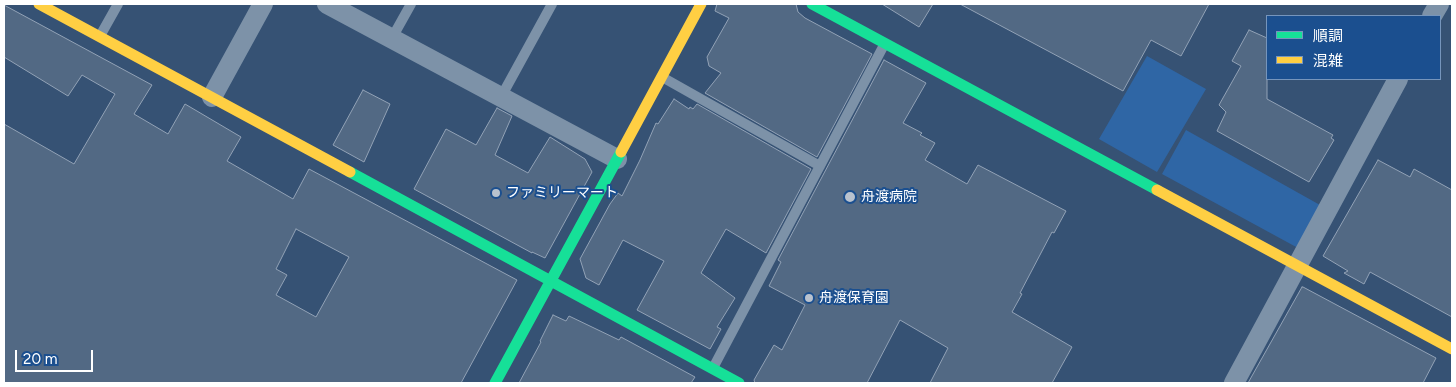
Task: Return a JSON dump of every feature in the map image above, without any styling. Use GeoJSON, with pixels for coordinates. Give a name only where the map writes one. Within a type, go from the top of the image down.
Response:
{"type":"FeatureCollection","features":[{"type":"Feature","properties":{"kind":"street"},"geometry":{"type":"LineString","coordinates":[[39,4],[739,383]]}},
{"type":"Feature","properties":{"kind":"street"},"geometry":{"type":"LineString","coordinates":[[212,97],[263,4]]}},
{"type":"Feature","properties":{"kind":"street"},"geometry":{"type":"LineString","coordinates":[[328,4],[617,159]]}},
{"type":"Feature","properties":{"kind":"street"},"geometry":{"type":"LineString","coordinates":[[494,383],[701,4]]}},
{"type":"Feature","properties":{"kind":"street"},"geometry":{"type":"LineString","coordinates":[[812,4],[1452,349]]}},
{"type":"Feature","properties":{"kind":"street"},"geometry":{"type":"LineString","coordinates":[[1433,15],[1439,4]]}},
{"type":"Feature","properties":{"kind":"street"},"geometry":{"type":"LineString","coordinates":[[1234,383],[1397,80]]}},
{"type":"Feature","properties":{"kind":"lane"},"geometry":{"type":"LineString","coordinates":[[100,37],[118,4]]}},
{"type":"Feature","properties":{"kind":"lane"},"geometry":{"type":"LineString","coordinates":[[392,38],[411,4]]}},
{"type":"Feature","properties":{"kind":"lane"},"geometry":{"type":"LineString","coordinates":[[501,97],[552,4]]}},
{"type":"Feature","properties":{"kind":"lane"},"geometry":{"type":"LineString","coordinates":[[712,369],[885,43]]}},
{"type":"Feature","properties":{"kind":"lane"},"geometry":{"type":"LineString","coordinates":[[662,76],[820,166]]}},
{"type":"Feature","properties":{"kind":"shaded area"},"geometry":{"type":"Polygon","coordinates":[[[1147,56],[1206,89],[1157,172],[1099,139],[1147,56]]]}},
{"type":"Feature","properties":{"kind":"shaded area"},"geometry":{"type":"Polygon","coordinates":[[[1186,130],[1320,205],[1298,248],[1162,174],[1186,130]]]}},
{"type":"Feature","properties":{"kind":"building"},"geometry":{"type":"Polygon","coordinates":[[[717,4],[796,4],[798,12],[805,18],[872,54],[817,157],[705,93],[721,73],[709,66],[707,57],[729,18],[715,11],[717,4]]]}},
{"type":"Feature","properties":{"kind":"building"},"geometry":{"type":"Polygon","coordinates":[[[882,4],[933,4],[919,27],[882,4]]]}},
{"type":"Feature","properties":{"kind":"building"},"geometry":{"type":"Polygon","coordinates":[[[960,4],[1209,4],[1181,56],[1151,40],[1123,91],[960,4]]]}},
{"type":"Feature","properties":{"kind":"building"},"geometry":{"type":"Polygon","coordinates":[[[4,5],[152,85],[134,114],[168,134],[185,104],[241,137],[227,161],[293,199],[309,169],[517,280],[461,383],[4,383],[4,124],[74,164],[115,94],[82,75],[68,96],[4,57],[4,5]],[[296,229],[276,269],[287,275],[276,295],[316,317],[349,257],[296,229]]]}},
{"type":"Feature","properties":{"kind":"building"},"geometry":{"type":"Polygon","coordinates":[[[1249,30],[1266,38],[1267,99],[1333,135],[1331,138],[1334,140],[1309,182],[1217,131],[1226,112],[1219,105],[1241,66],[1232,61],[1249,30]]]}},
{"type":"Feature","properties":{"kind":"building"},"geometry":{"type":"Polygon","coordinates":[[[884,60],[926,83],[903,123],[922,133],[920,135],[935,143],[925,160],[967,184],[978,165],[1066,211],[1054,233],[1052,232],[1012,312],[1072,347],[1052,383],[930,383],[948,348],[900,320],[867,383],[755,383],[754,380],[774,345],[782,350],[805,305],[769,286],[781,262],[778,260],[884,60]]]}},
{"type":"Feature","properties":{"kind":"building"},"geometry":{"type":"Polygon","coordinates":[[[363,90],[390,104],[364,162],[333,145],[363,90]]]}},
{"type":"Feature","properties":{"kind":"building"},"geometry":{"type":"Polygon","coordinates":[[[674,99],[689,109],[690,107],[693,109],[697,104],[811,169],[766,253],[726,229],[701,273],[735,298],[717,327],[721,329],[710,349],[637,310],[664,261],[623,240],[599,285],[586,278],[580,259],[610,204],[618,193],[622,196],[656,123],[658,124],[674,99]]]}},
{"type":"Feature","properties":{"kind":"building","name":"ファミリーマート"},"geometry":{"type":"Polygon","coordinates":[[[497,108],[512,116],[495,155],[528,173],[550,137],[585,159],[592,172],[545,258],[532,253],[414,189],[446,129],[476,145],[497,108]]]}},
{"type":"Feature","properties":{"kind":"building"},"geometry":{"type":"Polygon","coordinates":[[[1378,160],[1410,177],[1414,169],[1452,190],[1452,317],[1370,272],[1364,284],[1344,273],[1348,271],[1323,256],[1378,160]]]}},
{"type":"Feature","properties":{"kind":"building"},"geometry":{"type":"Polygon","coordinates":[[[1302,287],[1436,358],[1423,383],[1248,383],[1302,287]]]}},
{"type":"Feature","properties":{"kind":"building"},"geometry":{"type":"Polygon","coordinates":[[[553,315],[566,321],[569,316],[619,340],[621,337],[695,377],[691,383],[519,383],[553,315]]]}},
{"type":"Feature","properties":{"kind":"traffic: fast"},"geometry":{"type":"LineString","coordinates":[[812,4],[1157,190]]}},
{"type":"Feature","properties":{"kind":"traffic: fast"},"geometry":{"type":"LineString","coordinates":[[495,383],[621,152]]}},
{"type":"Feature","properties":{"kind":"traffic: fast"},"geometry":{"type":"LineString","coordinates":[[350,172],[739,383]]}},
{"type":"Feature","properties":{"kind":"traffic: slow"},"geometry":{"type":"LineString","coordinates":[[39,4],[350,172]]}},
{"type":"Feature","properties":{"kind":"traffic: slow"},"geometry":{"type":"LineString","coordinates":[[621,152],[701,4]]}},
{"type":"Feature","properties":{"kind":"traffic: slow"},"geometry":{"type":"LineString","coordinates":[[1157,190],[1452,349]]}},
{"type":"Feature","properties":{"kind":"place","name":"ファミリーマート"},"geometry":{"type":"Point","coordinates":[496,193]}},
{"type":"Feature","properties":{"kind":"place","name":"舟渡病院"},"geometry":{"type":"Point","coordinates":[850,197]}},
{"type":"Feature","properties":{"kind":"place","name":"舟渡保育園"},"geometry":{"type":"Point","coordinates":[809,298]}}]}
